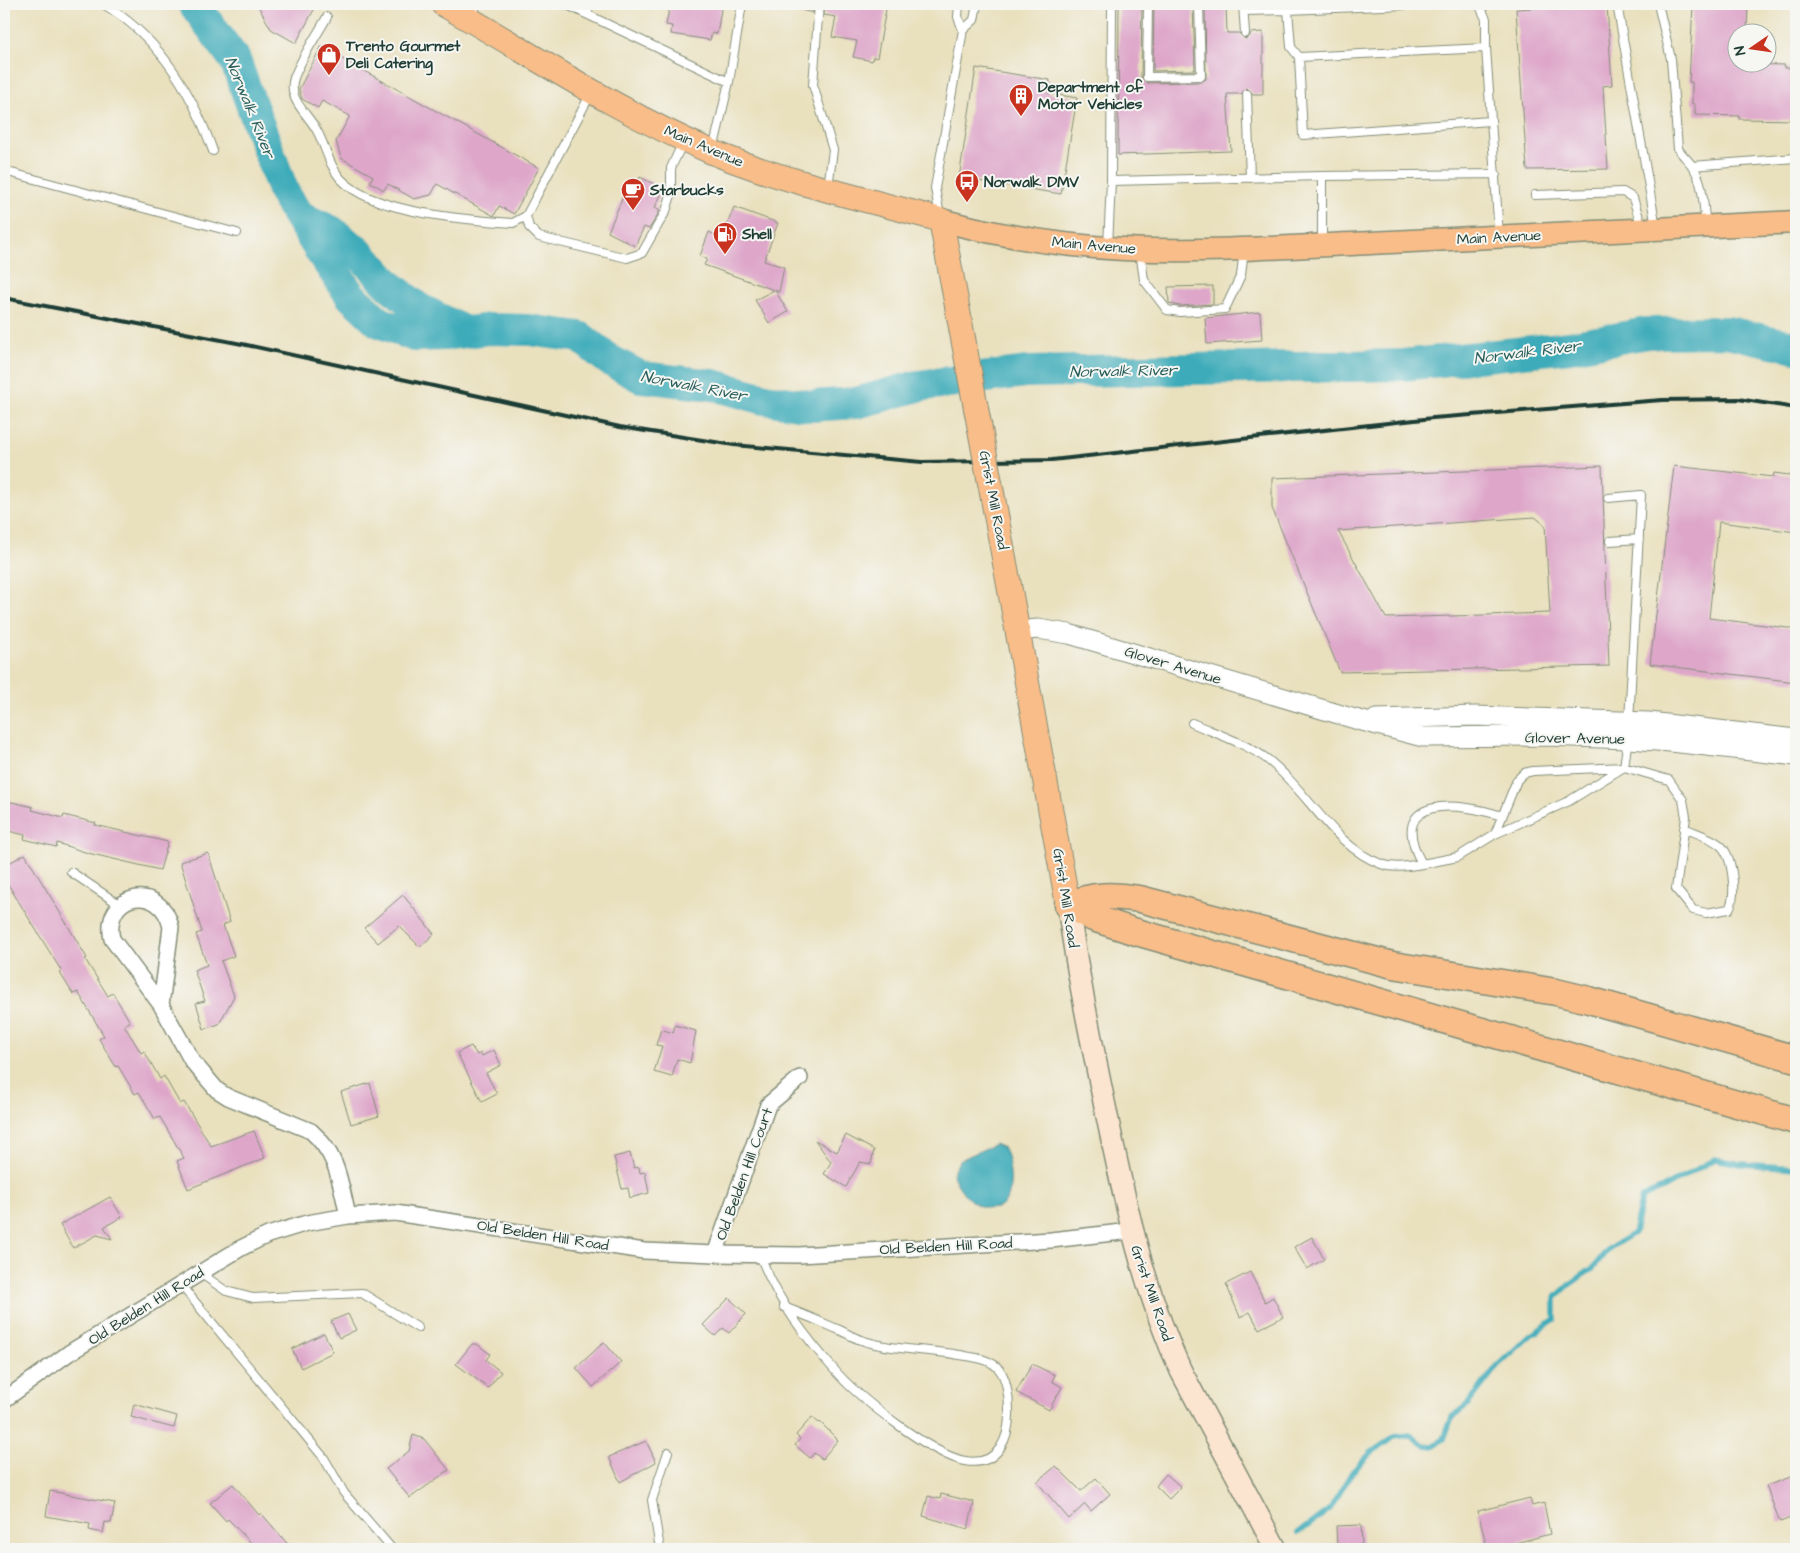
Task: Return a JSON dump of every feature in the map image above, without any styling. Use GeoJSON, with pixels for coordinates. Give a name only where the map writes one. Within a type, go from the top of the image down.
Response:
{"type":"FeatureCollection","features":[{"type":"Feature","properties":{"kind":"highway","name":"Main Avenue"},"geometry":{"type":"LineString","coordinates":[[443,4],[474,12],[592,91],[712,152],[828,189],[941,220]]}},
{"type":"Feature","properties":{"kind":"highway","name":"Grist Mill Road"},"geometry":{"type":"LineString","coordinates":[[941,220],[1068,905]]}},
{"type":"Feature","properties":{"kind":"highway"},"geometry":{"type":"LineString","coordinates":[[1068,905],[1086,897],[1100,895],[1140,899],[1393,965],[1556,992],[1796,1058]]}},
{"type":"Feature","properties":{"kind":"highway"},"geometry":{"type":"LineString","coordinates":[[1068,905],[1093,918],[1133,931],[1796,1121]]}},
{"type":"Feature","properties":{"kind":"main road","name":"Main Avenue"},"geometry":{"type":"LineString","coordinates":[[941,220],[990,233],[1108,248],[1140,249],[1322,245],[1796,222]]}},
{"type":"Feature","properties":{"kind":"main road","name":"Grist Mill Road"},"geometry":{"type":"LineString","coordinates":[[1068,905],[1080,985],[1131,1231],[1152,1299],[1168,1342],[1194,1397],[1276,1549]]}},
{"type":"Feature","properties":{"kind":"street","name":"Glover Avenue"},"geometry":{"type":"LineString","coordinates":[[1018,631],[1038,629],[1069,634],[1355,719],[1475,716],[1628,730],[1730,730],[1796,739]]}},
{"type":"Feature","properties":{"kind":"street","name":"Glover Avenue"},"geometry":{"type":"LineString","coordinates":[[1628,730],[1672,742],[1796,756]]}},
{"type":"Feature","properties":{"kind":"street"},"geometry":{"type":"LineString","coordinates":[[161,1005],[171,926],[169,916],[161,906],[152,900],[141,897],[130,899],[120,905],[111,919],[112,939],[161,1005],[192,1061],[217,1090],[228,1097],[311,1131],[321,1140],[335,1162],[348,1216]]}},
{"type":"Feature","properties":{"kind":"street","name":"Old Belden Hill Court"},"geometry":{"type":"LineString","coordinates":[[715,1254],[768,1105],[800,1078]]}},
{"type":"Feature","properties":{"kind":"street","name":"Old Belden Hill Road"},"geometry":{"type":"LineString","coordinates":[[4,1400],[69,1353],[242,1248],[268,1235],[307,1223],[348,1216],[395,1213],[644,1251],[760,1255],[800,1255],[1051,1240],[1131,1231]]}},
{"type":"Feature","properties":{"kind":"lane"},"geometry":{"type":"LineString","coordinates":[[103,4],[115,11],[151,42],[175,71],[202,121],[213,151]]}},
{"type":"Feature","properties":{"kind":"lane"},"geometry":{"type":"LineString","coordinates":[[565,4],[728,82]]}},
{"type":"Feature","properties":{"kind":"lane"},"geometry":{"type":"LineString","coordinates":[[587,14],[590,4]]}},
{"type":"Feature","properties":{"kind":"lane"},"geometry":{"type":"LineString","coordinates":[[712,152],[728,82],[742,4]]}},
{"type":"Feature","properties":{"kind":"lane"},"geometry":{"type":"LineString","coordinates":[[819,4],[813,85],[833,150],[828,189]]}},
{"type":"Feature","properties":{"kind":"lane"},"geometry":{"type":"LineString","coordinates":[[941,220],[935,188],[963,30],[958,17],[959,4]]}},
{"type":"Feature","properties":{"kind":"lane"},"geometry":{"type":"LineString","coordinates":[[963,30],[974,20],[977,4]]}},
{"type":"Feature","properties":{"kind":"lane"},"geometry":{"type":"LineString","coordinates":[[1108,248],[1111,180],[1112,4]]}},
{"type":"Feature","properties":{"kind":"lane"},"geometry":{"type":"LineString","coordinates":[[1148,4],[1148,77],[1201,76],[1199,4]]}},
{"type":"Feature","properties":{"kind":"lane"},"geometry":{"type":"LineString","coordinates":[[1245,33],[1244,7],[1288,10],[1428,4]]}},
{"type":"Feature","properties":{"kind":"lane"},"geometry":{"type":"LineString","coordinates":[[1479,4],[1486,19],[1490,121],[1500,236]]}},
{"type":"Feature","properties":{"kind":"lane"},"geometry":{"type":"LineString","coordinates":[[1617,4],[1649,229]]}},
{"type":"Feature","properties":{"kind":"lane"},"geometry":{"type":"LineString","coordinates":[[1658,4],[1671,59],[1678,149],[1692,166],[1700,180],[1706,227]]}},
{"type":"Feature","properties":{"kind":"lane"},"geometry":{"type":"LineString","coordinates":[[1288,10],[1291,47],[1299,57],[1303,135],[1490,121]]}},
{"type":"Feature","properties":{"kind":"lane"},"geometry":{"type":"LineString","coordinates":[[326,18],[294,79],[294,92],[299,107],[316,128],[340,179],[357,194],[420,212],[513,223],[526,216],[592,91]]}},
{"type":"Feature","properties":{"kind":"lane"},"geometry":{"type":"LineString","coordinates":[[1299,57],[1486,48]]}},
{"type":"Feature","properties":{"kind":"lane"},"geometry":{"type":"LineString","coordinates":[[1247,94],[1250,178]]}},
{"type":"Feature","properties":{"kind":"lane"},"geometry":{"type":"LineString","coordinates":[[526,216],[529,227],[539,237],[618,256],[635,257],[642,253],[649,243],[666,211],[671,195],[671,168],[684,139]]}},
{"type":"Feature","properties":{"kind":"lane"},"geometry":{"type":"LineString","coordinates":[[1692,166],[1796,158]]}},
{"type":"Feature","properties":{"kind":"lane"},"geometry":{"type":"LineString","coordinates":[[4,171],[237,233]]}},
{"type":"Feature","properties":{"kind":"lane"},"geometry":{"type":"LineString","coordinates":[[1111,180],[1496,174]]}},
{"type":"Feature","properties":{"kind":"lane"},"geometry":{"type":"LineString","coordinates":[[1322,176],[1322,245]]}},
{"type":"Feature","properties":{"kind":"lane"},"geometry":{"type":"LineString","coordinates":[[1535,195],[1623,192],[1632,198],[1649,229]]}},
{"type":"Feature","properties":{"kind":"lane"},"geometry":{"type":"LineString","coordinates":[[1140,249],[1144,280],[1167,310],[1180,312],[1225,309],[1241,275],[1244,248]]}},
{"type":"Feature","properties":{"kind":"lane"},"geometry":{"type":"LineString","coordinates":[[1608,498],[1641,495],[1628,730],[1624,767]]}},
{"type":"Feature","properties":{"kind":"lane"},"geometry":{"type":"LineString","coordinates":[[1610,542],[1639,539]]}},
{"type":"Feature","properties":{"kind":"lane"},"geometry":{"type":"LineString","coordinates":[[1192,723],[1238,742],[1266,759],[1292,781],[1355,851],[1382,865],[1404,867],[1458,858],[1495,834],[1569,801],[1624,767]]}},
{"type":"Feature","properties":{"kind":"lane"},"geometry":{"type":"LineString","coordinates":[[1495,834],[1512,789],[1524,773],[1624,767],[1669,780],[1683,800],[1686,817],[1684,828],[1676,889],[1692,910],[1706,913],[1729,909],[1734,900],[1732,877],[1726,853],[1720,845],[1712,840],[1684,828]]}},
{"type":"Feature","properties":{"kind":"lane"},"geometry":{"type":"LineString","coordinates":[[1422,864],[1414,848],[1411,830],[1419,814],[1432,806],[1477,808],[1502,816]]}},
{"type":"Feature","properties":{"kind":"lane"},"geometry":{"type":"LineString","coordinates":[[71,872],[120,905]]}},
{"type":"Feature","properties":{"kind":"lane"},"geometry":{"type":"LineString","coordinates":[[760,1255],[770,1283],[784,1307],[840,1376],[876,1407],[922,1441],[966,1462],[992,1457],[999,1451],[1008,1436],[1009,1410],[1005,1381],[997,1368],[981,1359],[884,1346],[860,1340],[784,1307]]}},
{"type":"Feature","properties":{"kind":"lane"},"geometry":{"type":"LineString","coordinates":[[200,1273],[226,1290],[253,1298],[362,1293],[418,1328]]}},
{"type":"Feature","properties":{"kind":"lane"},"geometry":{"type":"LineString","coordinates":[[181,1285],[324,1458],[344,1492],[392,1549]]}},
{"type":"Feature","properties":{"kind":"lane"},"geometry":{"type":"LineString","coordinates":[[660,1549],[652,1500],[668,1452]]}},
{"type":"Feature","properties":{"kind":"water"},"geometry":{"type":"Polygon","coordinates":[[[995,1144],[1004,1148],[1010,1171],[1010,1188],[1006,1201],[1002,1206],[990,1208],[971,1201],[960,1188],[952,1173],[960,1160],[995,1144]]]}},
{"type":"Feature","properties":{"kind":"building"},"geometry":{"type":"Polygon","coordinates":[[[257,4],[317,4],[296,43],[271,29],[257,4]]]}},
{"type":"Feature","properties":{"kind":"building"},"geometry":{"type":"Polygon","coordinates":[[[670,4],[722,4],[717,34],[712,33],[710,40],[671,34],[672,26],[666,25],[670,4]]]}},
{"type":"Feature","properties":{"kind":"building"},"geometry":{"type":"Polygon","coordinates":[[[802,4],[813,4],[813,13],[801,10],[802,4]]]}},
{"type":"Feature","properties":{"kind":"building"},"geometry":{"type":"Polygon","coordinates":[[[825,4],[887,4],[877,58],[873,57],[872,61],[853,57],[857,41],[832,37],[836,17],[824,15],[825,4]]]}},
{"type":"Feature","properties":{"kind":"building"},"geometry":{"type":"Polygon","coordinates":[[[1119,4],[1142,4],[1141,77],[1147,83],[1201,82],[1206,79],[1205,4],[1226,4],[1227,33],[1239,33],[1245,39],[1251,33],[1263,32],[1263,94],[1253,94],[1247,88],[1241,94],[1227,94],[1231,151],[1118,155],[1119,4]]]}},
{"type":"Feature","properties":{"kind":"building"},"geometry":{"type":"Polygon","coordinates":[[[1154,4],[1193,4],[1195,70],[1153,71],[1154,4]]]}},
{"type":"Feature","properties":{"kind":"building"},"geometry":{"type":"Polygon","coordinates":[[[1548,4],[1607,4],[1612,85],[1603,86],[1608,169],[1527,170],[1516,9],[1549,7],[1548,4]]]}},
{"type":"Feature","properties":{"kind":"building"},"geometry":{"type":"Polygon","coordinates":[[[1693,4],[1748,4],[1747,22],[1728,22],[1728,72],[1778,72],[1778,65],[1785,65],[1785,68],[1796,68],[1796,120],[1739,119],[1739,116],[1695,115],[1695,104],[1692,104],[1692,82],[1689,82],[1693,4]]]}},
{"type":"Feature","properties":{"kind":"building"},"geometry":{"type":"Polygon","coordinates":[[[321,47],[539,168],[514,214],[499,206],[494,216],[437,184],[431,195],[414,199],[388,184],[384,190],[370,182],[373,176],[341,158],[336,141],[350,116],[322,101],[318,108],[302,99],[299,89],[321,47]]]}},
{"type":"Feature","properties":{"kind":"building","name":"Department of Motor Vehicles"},"geometry":{"type":"Polygon","coordinates":[[[976,68],[1050,80],[1048,93],[1077,98],[1061,194],[959,178],[976,68]]]}},
{"type":"Feature","properties":{"kind":"building"},"geometry":{"type":"Polygon","coordinates":[[[640,177],[664,189],[655,207],[660,210],[656,218],[649,229],[644,227],[635,246],[608,232],[625,192],[631,195],[640,177]]]}},
{"type":"Feature","properties":{"kind":"building"},"geometry":{"type":"Polygon","coordinates":[[[734,207],[778,223],[764,261],[784,267],[779,292],[775,290],[788,312],[769,323],[755,300],[774,290],[704,265],[707,259],[700,256],[709,232],[722,238],[734,207]]]}},
{"type":"Feature","properties":{"kind":"building"},"geometry":{"type":"Polygon","coordinates":[[[1213,286],[1213,304],[1179,306],[1169,303],[1168,287],[1213,286]]]}},
{"type":"Feature","properties":{"kind":"building"},"geometry":{"type":"Polygon","coordinates":[[[1260,312],[1262,340],[1207,344],[1205,318],[1260,312]]]}},
{"type":"Feature","properties":{"kind":"building"},"geometry":{"type":"Polygon","coordinates":[[[1602,466],[1609,666],[1340,672],[1272,508],[1272,478],[1602,466]],[[1535,517],[1338,531],[1386,618],[1550,613],[1545,525],[1535,517]]]}},
{"type":"Feature","properties":{"kind":"building"},"geometry":{"type":"Polygon","coordinates":[[[1674,466],[1773,477],[1774,473],[1796,476],[1796,532],[1719,522],[1709,618],[1796,629],[1796,682],[1650,664],[1674,466]]]}},
{"type":"Feature","properties":{"kind":"building"},"geometry":{"type":"Polygon","coordinates":[[[8,801],[33,807],[32,810],[63,818],[64,815],[96,823],[95,825],[168,842],[160,870],[88,853],[57,843],[56,847],[24,839],[25,835],[4,830],[8,801]]]}},
{"type":"Feature","properties":{"kind":"building"},"geometry":{"type":"Polygon","coordinates":[[[208,853],[230,922],[223,925],[234,956],[221,961],[234,996],[219,1024],[204,1029],[196,1003],[205,1001],[194,970],[207,965],[196,934],[202,932],[180,862],[208,853]]]}},
{"type":"Feature","properties":{"kind":"building"},"geometry":{"type":"Polygon","coordinates":[[[25,854],[108,996],[113,993],[130,1022],[124,1025],[141,1053],[144,1051],[160,1079],[164,1076],[180,1104],[184,1102],[211,1146],[254,1131],[265,1158],[188,1189],[177,1161],[184,1158],[160,1117],[155,1119],[139,1092],[135,1094],[118,1066],[116,1067],[99,1039],[104,1036],[78,992],[73,994],[60,973],[62,972],[4,878],[4,866],[25,854]]]}},
{"type":"Feature","properties":{"kind":"building"},"geometry":{"type":"Polygon","coordinates":[[[403,895],[434,934],[420,947],[399,926],[378,943],[364,928],[403,895]]]}},
{"type":"Feature","properties":{"kind":"building"},"geometry":{"type":"Polygon","coordinates":[[[675,1025],[696,1031],[690,1063],[677,1059],[672,1077],[654,1072],[662,1046],[656,1045],[661,1029],[673,1033],[675,1025]]]}},
{"type":"Feature","properties":{"kind":"building"},"geometry":{"type":"Polygon","coordinates":[[[471,1046],[477,1055],[481,1053],[482,1056],[494,1050],[501,1065],[486,1073],[497,1094],[482,1102],[457,1053],[471,1046]]]}},
{"type":"Feature","properties":{"kind":"building"},"geometry":{"type":"Polygon","coordinates":[[[370,1083],[379,1116],[351,1124],[341,1092],[370,1083]]]}},
{"type":"Feature","properties":{"kind":"building"},"geometry":{"type":"Polygon","coordinates":[[[846,1135],[874,1150],[871,1164],[860,1162],[846,1187],[824,1174],[831,1162],[815,1140],[837,1152],[846,1135]]]}},
{"type":"Feature","properties":{"kind":"building"},"geometry":{"type":"Polygon","coordinates":[[[630,1153],[634,1168],[639,1167],[640,1173],[645,1172],[649,1193],[630,1198],[628,1188],[622,1189],[614,1157],[630,1153]]]}},
{"type":"Feature","properties":{"kind":"building"},"geometry":{"type":"Polygon","coordinates":[[[110,1197],[122,1217],[104,1227],[112,1239],[97,1235],[73,1248],[60,1225],[110,1197]]]}},
{"type":"Feature","properties":{"kind":"building"},"geometry":{"type":"Polygon","coordinates":[[[1312,1237],[1324,1259],[1307,1269],[1294,1247],[1312,1237]]]}},
{"type":"Feature","properties":{"kind":"building"},"geometry":{"type":"Polygon","coordinates":[[[1250,1272],[1265,1302],[1273,1297],[1283,1317],[1259,1329],[1250,1312],[1240,1317],[1226,1284],[1250,1272]]]}},
{"type":"Feature","properties":{"kind":"building"},"geometry":{"type":"Polygon","coordinates":[[[729,1298],[746,1314],[729,1333],[723,1328],[715,1336],[703,1325],[729,1298]]]}},
{"type":"Feature","properties":{"kind":"building"},"geometry":{"type":"Polygon","coordinates":[[[348,1314],[356,1330],[339,1338],[331,1321],[348,1314]]]}},
{"type":"Feature","properties":{"kind":"building"},"geometry":{"type":"Polygon","coordinates":[[[324,1333],[333,1352],[301,1368],[292,1349],[324,1333]]]}},
{"type":"Feature","properties":{"kind":"building"},"geometry":{"type":"Polygon","coordinates":[[[604,1342],[621,1362],[593,1387],[576,1368],[604,1342]]]}},
{"type":"Feature","properties":{"kind":"building"},"geometry":{"type":"Polygon","coordinates":[[[472,1344],[477,1344],[490,1354],[486,1360],[501,1372],[488,1388],[456,1364],[472,1344]]]}},
{"type":"Feature","properties":{"kind":"building"},"geometry":{"type":"Polygon","coordinates":[[[1032,1364],[1055,1375],[1052,1381],[1062,1387],[1049,1410],[1016,1392],[1032,1364]]]}},
{"type":"Feature","properties":{"kind":"building"},"geometry":{"type":"Polygon","coordinates":[[[134,1404],[177,1416],[174,1428],[131,1417],[134,1404]]]}},
{"type":"Feature","properties":{"kind":"building"},"geometry":{"type":"Polygon","coordinates":[[[812,1417],[820,1422],[838,1440],[822,1459],[814,1453],[810,1458],[795,1445],[800,1439],[796,1435],[812,1417]]]}},
{"type":"Feature","properties":{"kind":"building"},"geometry":{"type":"Polygon","coordinates":[[[413,1435],[424,1439],[449,1470],[410,1498],[386,1469],[409,1451],[413,1435]]]}},
{"type":"Feature","properties":{"kind":"building"},"geometry":{"type":"Polygon","coordinates":[[[646,1441],[656,1462],[620,1482],[609,1457],[646,1441]]]}},
{"type":"Feature","properties":{"kind":"building"},"geometry":{"type":"Polygon","coordinates":[[[1056,1466],[1081,1491],[1096,1478],[1110,1494],[1091,1511],[1085,1504],[1069,1519],[1037,1482],[1056,1466]]]}},
{"type":"Feature","properties":{"kind":"building"},"geometry":{"type":"Polygon","coordinates":[[[1166,1474],[1181,1487],[1169,1499],[1156,1486],[1166,1474]]]}},
{"type":"Feature","properties":{"kind":"building"},"geometry":{"type":"Polygon","coordinates":[[[1796,1475],[1796,1516],[1780,1522],[1766,1486],[1796,1475]]]}},
{"type":"Feature","properties":{"kind":"building"},"geometry":{"type":"Polygon","coordinates":[[[233,1484],[259,1515],[261,1513],[292,1549],[257,1549],[228,1519],[226,1521],[210,1503],[233,1484]]]}},
{"type":"Feature","properties":{"kind":"building"},"geometry":{"type":"Polygon","coordinates":[[[50,1491],[115,1503],[111,1523],[105,1522],[103,1533],[89,1530],[90,1524],[46,1516],[50,1491]]]}},
{"type":"Feature","properties":{"kind":"building"},"geometry":{"type":"Polygon","coordinates":[[[941,1494],[974,1502],[968,1529],[923,1516],[928,1496],[940,1499],[941,1494]]]}},
{"type":"Feature","properties":{"kind":"building"},"geometry":{"type":"Polygon","coordinates":[[[1530,1498],[1532,1506],[1544,1503],[1550,1534],[1500,1547],[1500,1545],[1487,1548],[1478,1511],[1530,1498]]]}},
{"type":"Feature","properties":{"kind":"building"},"geometry":{"type":"Polygon","coordinates":[[[1361,1525],[1362,1545],[1337,1546],[1336,1526],[1361,1525]]]}},
{"type":"Feature","properties":{"kind":"waterway","name":"Norwalk River"},"geometry":{"type":"LineString","coordinates":[[194,4],[235,60],[284,193],[324,257],[351,296],[379,322],[414,336],[445,335],[489,329],[529,330],[580,337],[609,360],[641,377],[713,385],[765,399],[810,406],[856,403],[918,386],[1026,372],[1403,365],[1570,347],[1647,333],[1727,332],[1796,347]]}},
{"type":"Feature","properties":{"kind":"waterway","name":"Norwalk River"},"geometry":{"type":"LineString","coordinates":[[298,216],[331,231],[358,252],[389,285],[418,308],[465,332]]}},
{"type":"Feature","properties":{"kind":"waterway"},"geometry":{"type":"LineString","coordinates":[[1298,1533],[1330,1509],[1352,1472],[1372,1452],[1394,1437],[1410,1435],[1424,1445],[1433,1446],[1444,1439],[1452,1417],[1468,1404],[1498,1365],[1531,1335],[1555,1319],[1555,1298],[1569,1285],[1593,1268],[1608,1249],[1634,1233],[1642,1197],[1663,1188],[1715,1159],[1740,1164],[1796,1168]]}},
{"type":"Feature","properties":{"kind":"railway"},"geometry":{"type":"LineString","coordinates":[[4,298],[242,344],[620,427],[734,445],[922,462],[1052,460],[1433,418],[1662,400],[1738,399],[1796,408]]}},
{"type":"Feature","properties":{"kind":"place","name":"Trento Gourmet Deli Catering"},"geometry":{"type":"Point","coordinates":[329,76]}},
{"type":"Feature","properties":{"kind":"place","name":"Department of Motor Vehicles"},"geometry":{"type":"Point","coordinates":[1021,117]}},
{"type":"Feature","properties":{"kind":"place","name":"Norwalk DMV"},"geometry":{"type":"Point","coordinates":[967,203]}},
{"type":"Feature","properties":{"kind":"place","name":"Starbucks"},"geometry":{"type":"Point","coordinates":[633,211]}},
{"type":"Feature","properties":{"kind":"place","name":"Shell"},"geometry":{"type":"Point","coordinates":[725,255]}}]}
